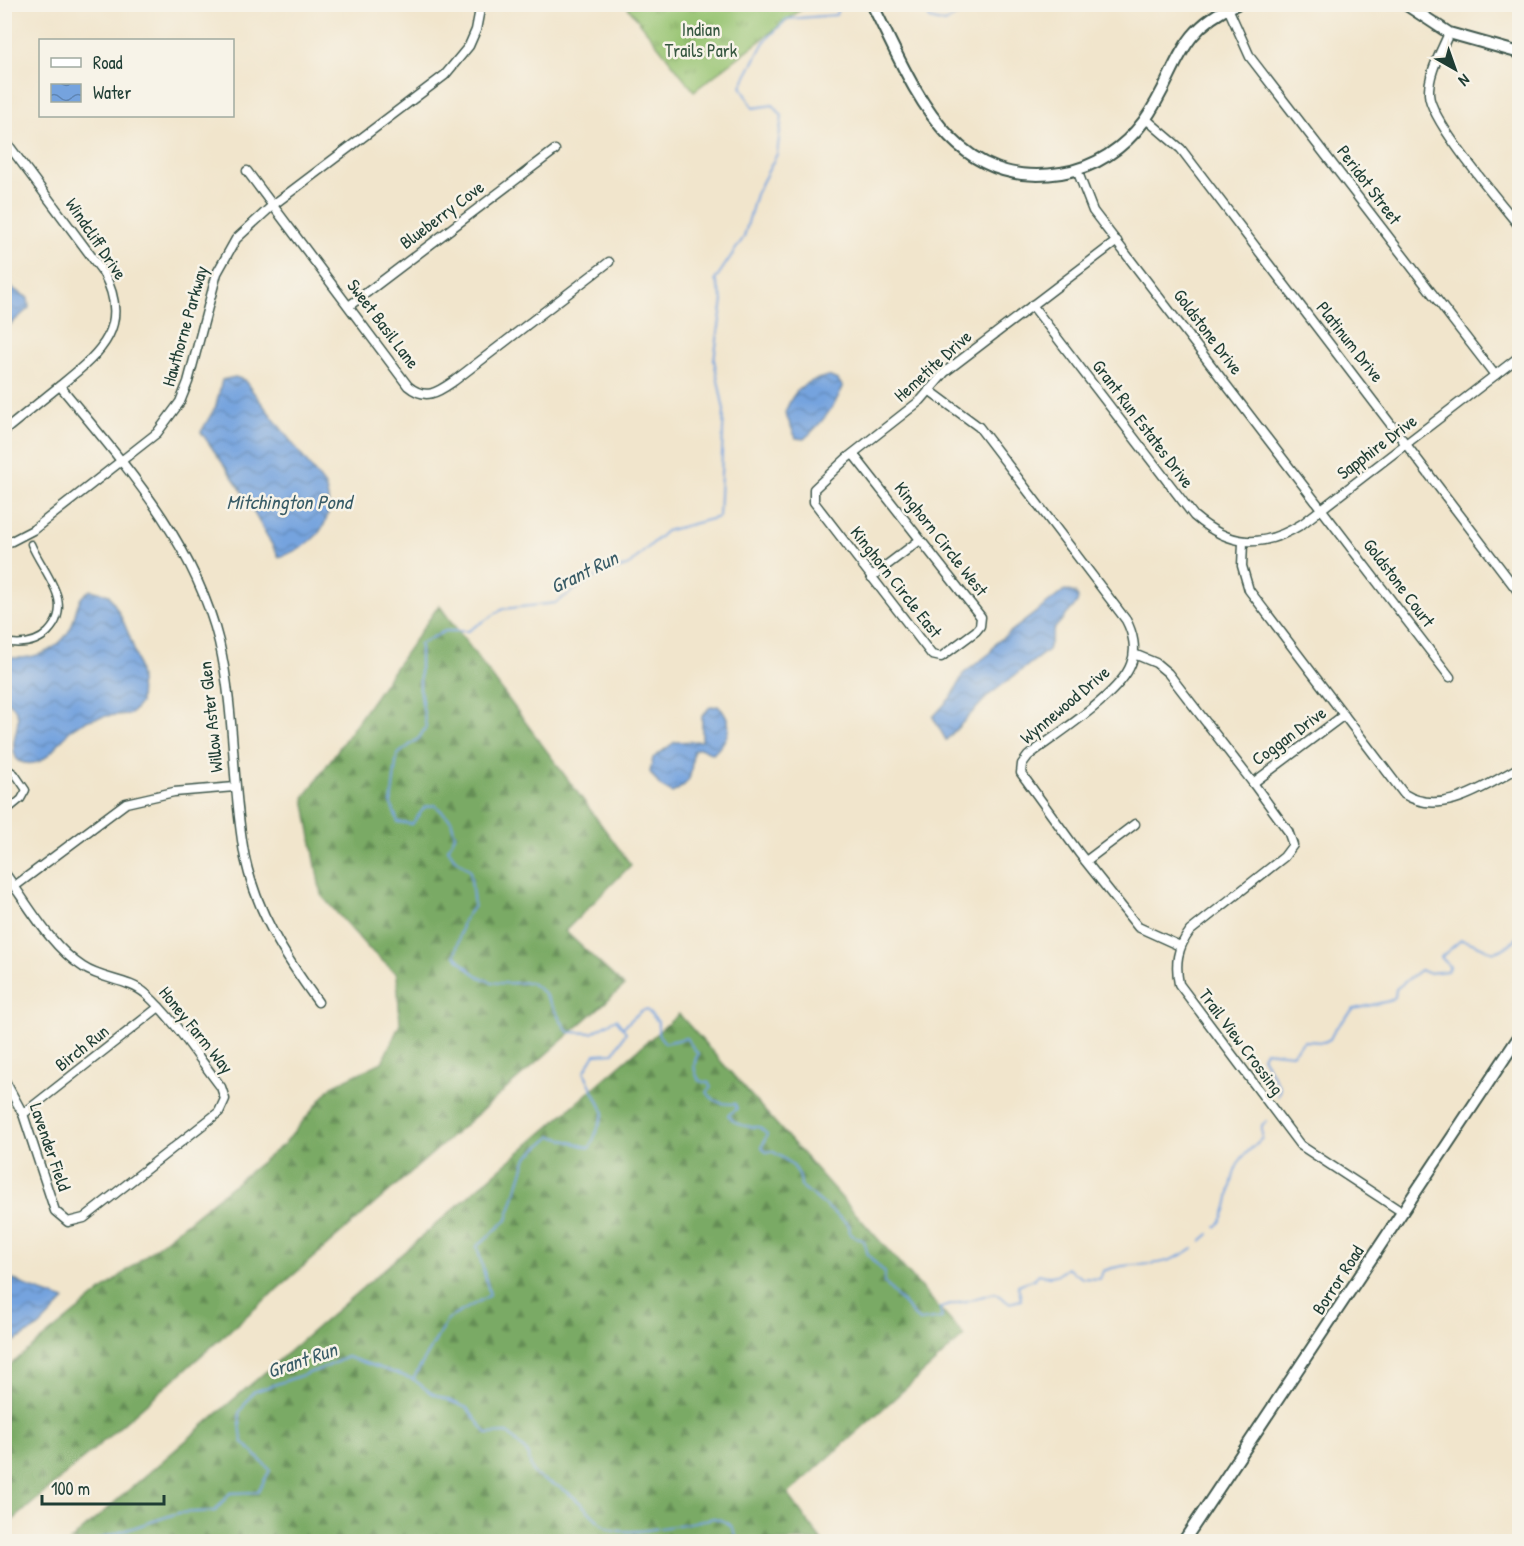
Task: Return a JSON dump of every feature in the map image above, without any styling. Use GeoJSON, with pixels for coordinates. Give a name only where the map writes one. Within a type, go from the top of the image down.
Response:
{"type":"FeatureCollection","features":[{"type":"Feature","properties":{"kind":"street","name":"Hawthorne Parkway"},"geometry":{"type":"LineString","coordinates":[[4,545],[33,530],[157,433],[180,402],[188,382],[210,295],[223,258],[244,229],[445,75],[469,46],[476,30],[481,4]]}},
{"type":"Feature","properties":{"kind":"street"},"geometry":{"type":"LineString","coordinates":[[872,4],[932,118],[961,149],[981,161],[1008,172],[1043,175],[1077,170],[1114,152],[1128,140],[1146,119],[1185,44],[1204,22],[1233,6]]}},
{"type":"Feature","properties":{"kind":"street"},"geometry":{"type":"LineString","coordinates":[[1405,4],[1449,33],[1520,53]]}},
{"type":"Feature","properties":{"kind":"street","name":"Peridot Street"},"geometry":{"type":"LineString","coordinates":[[1233,6],[1250,57],[1495,375]]}},
{"type":"Feature","properties":{"kind":"street"},"geometry":{"type":"LineString","coordinates":[[1449,33],[1431,76],[1430,103],[1443,126],[1520,227]]}},
{"type":"Feature","properties":{"kind":"street","name":"Platinum Drive"},"geometry":{"type":"LineString","coordinates":[[1146,119],[1181,149],[1408,444],[1520,594]]}},
{"type":"Feature","properties":{"kind":"street","name":"Windcliff Drive"},"geometry":{"type":"LineString","coordinates":[[4,139],[103,272],[113,293],[114,321],[104,346],[93,359],[4,430]]}},
{"type":"Feature","properties":{"kind":"street","name":"Blueberry Cove"},"geometry":{"type":"LineString","coordinates":[[349,306],[555,150]]}},
{"type":"Feature","properties":{"kind":"street","name":"Goldstone Drive"},"geometry":{"type":"LineString","coordinates":[[1077,170],[1094,211],[1322,509]]}},
{"type":"Feature","properties":{"kind":"street","name":"Sweet Basil Lane"},"geometry":{"type":"LineString","coordinates":[[247,171],[408,386],[416,392],[436,394],[609,262]]}},
{"type":"Feature","properties":{"kind":"street","name":"Hemetite Drive"},"geometry":{"type":"LineString","coordinates":[[814,502],[812,495],[817,484],[917,404],[945,372],[1117,241]]}},
{"type":"Feature","properties":{"kind":"street","name":"Grant Run Estates Drive"},"geometry":{"type":"LineString","coordinates":[[1032,305],[1194,516],[1216,534],[1243,542]]}},
{"type":"Feature","properties":{"kind":"street","name":"Sapphire Drive"},"geometry":{"type":"LineString","coordinates":[[1243,542],[1258,542],[1289,532],[1408,444],[1520,356]]}},
{"type":"Feature","properties":{"kind":"street","name":"Willow Aster Glen"},"geometry":{"type":"LineString","coordinates":[[60,386],[121,460],[170,527],[206,602],[227,678],[235,787],[246,860],[270,928],[281,951],[318,1002]]}},
{"type":"Feature","properties":{"kind":"street"},"geometry":{"type":"LineString","coordinates":[[929,390],[979,427],[994,445],[1126,620],[1133,640],[1134,654],[1156,663],[1168,673],[1253,783],[1292,838],[1293,844],[1284,857],[1205,917],[1190,931],[1180,946]]}},
{"type":"Feature","properties":{"kind":"street","name":"Kinghorn Circle West"},"geometry":{"type":"LineString","coordinates":[[853,454],[981,617],[980,626],[961,644]]}},
{"type":"Feature","properties":{"kind":"street","name":"Kinghorn Circle East"},"geometry":{"type":"LineString","coordinates":[[814,502],[932,655],[941,657],[961,644]]}},
{"type":"Feature","properties":{"kind":"street","name":"Goldstone Court"},"geometry":{"type":"LineString","coordinates":[[1322,509],[1450,677]]}},
{"type":"Feature","properties":{"kind":"street"},"geometry":{"type":"LineString","coordinates":[[871,577],[920,540]]}},
{"type":"Feature","properties":{"kind":"street"},"geometry":{"type":"LineString","coordinates":[[1243,542],[1242,566],[1249,590],[1404,794],[1427,803],[1457,799],[1520,767]]}},
{"type":"Feature","properties":{"kind":"street"},"geometry":{"type":"LineString","coordinates":[[4,642],[17,644],[39,638],[55,624],[60,611],[60,600],[55,586],[41,567],[31,544]]}},
{"type":"Feature","properties":{"kind":"street","name":"Wynnewood Drive"},"geometry":{"type":"LineString","coordinates":[[1134,654],[1124,679],[1112,692],[1028,756],[1021,769],[1023,777],[1138,927],[1180,946]]}},
{"type":"Feature","properties":{"kind":"street","name":"Coggan Drive"},"geometry":{"type":"LineString","coordinates":[[1253,783],[1344,715]]}},
{"type":"Feature","properties":{"kind":"street"},"geometry":{"type":"LineString","coordinates":[[4,766],[15,774],[26,790],[21,799],[4,813]]}},
{"type":"Feature","properties":{"kind":"street"},"geometry":{"type":"LineString","coordinates":[[15,886],[126,803],[174,792],[235,787]]}},
{"type":"Feature","properties":{"kind":"street"},"geometry":{"type":"LineString","coordinates":[[1086,861],[1135,824]]}},
{"type":"Feature","properties":{"kind":"street","name":"Honey Farm Way"},"geometry":{"type":"LineString","coordinates":[[4,872],[56,942],[73,960],[100,976],[138,988],[159,1007],[221,1087],[225,1099],[219,1112],[93,1211],[84,1218],[68,1222]]}},
{"type":"Feature","properties":{"kind":"street","name":"Trail View Crossing"},"geometry":{"type":"LineString","coordinates":[[1180,946],[1177,973],[1185,996],[1290,1133],[1309,1152],[1402,1212]]}},
{"type":"Feature","properties":{"kind":"street","name":"Birch Run"},"geometry":{"type":"LineString","coordinates":[[23,1114],[159,1007]]}},
{"type":"Feature","properties":{"kind":"street","name":"Borror Road"},"geometry":{"type":"LineString","coordinates":[[1183,1542],[1520,1035]]}},
{"type":"Feature","properties":{"kind":"street","name":"Lavender Field"},"geometry":{"type":"LineString","coordinates":[[4,1079],[23,1114],[55,1211],[68,1222]]}},
{"type":"Feature","properties":{"kind":"green space","name":"Indian Trails Park"},"geometry":{"type":"Polygon","coordinates":[[[626,5],[807,5],[694,91],[626,5]]]}},
{"type":"Feature","properties":{"kind":"green space"},"geometry":{"type":"Polygon","coordinates":[[[439,605],[631,865],[565,931],[624,986],[5,1527],[5,1369],[285,1143],[332,1086],[382,1062],[400,1024],[397,974],[368,948],[321,895],[304,798],[439,605]]]}},
{"type":"Feature","properties":{"kind":"green space"},"geometry":{"type":"Polygon","coordinates":[[[679,1014],[964,1336],[788,1494],[822,1541],[438,1542],[434,1538],[430,1542],[70,1541],[679,1014]]]}},
{"type":"Feature","properties":{"kind":"water"},"geometry":{"type":"Polygon","coordinates":[[[5,284],[28,298],[29,308],[5,329],[5,284]]]}},
{"type":"Feature","properties":{"kind":"water"},"geometry":{"type":"Polygon","coordinates":[[[828,376],[838,380],[843,387],[836,402],[804,439],[796,438],[785,413],[788,405],[800,388],[828,376]]]}},
{"type":"Feature","properties":{"kind":"water","name":"Mitchington Pond"},"geometry":{"type":"Polygon","coordinates":[[[235,377],[244,380],[325,486],[328,512],[320,532],[302,547],[279,557],[240,488],[201,432],[216,406],[222,380],[235,377]]]}},
{"type":"Feature","properties":{"kind":"water"},"geometry":{"type":"Polygon","coordinates":[[[91,590],[109,595],[128,633],[140,675],[140,703],[131,714],[95,718],[76,726],[44,759],[37,763],[28,764],[18,761],[14,752],[17,714],[13,706],[5,699],[5,657],[34,656],[44,653],[60,642],[72,625],[82,596],[91,590]]]}},
{"type":"Feature","properties":{"kind":"water"},"geometry":{"type":"Polygon","coordinates":[[[1065,590],[1075,593],[1078,598],[1077,603],[1054,629],[1048,650],[989,695],[946,740],[933,717],[953,695],[963,674],[989,654],[996,643],[1065,590]]]}},
{"type":"Feature","properties":{"kind":"water"},"geometry":{"type":"Polygon","coordinates":[[[718,706],[724,712],[729,724],[723,742],[713,754],[700,748],[694,750],[689,779],[680,788],[672,793],[660,786],[650,772],[653,758],[675,742],[702,741],[702,716],[710,707],[718,706]]]}},
{"type":"Feature","properties":{"kind":"water"},"geometry":{"type":"Polygon","coordinates":[[[11,1278],[30,1288],[65,1300],[39,1327],[15,1341],[10,1336],[6,1286],[11,1278]]]}},
{"type":"Feature","properties":{"kind":"waterway","name":"Grant Run"},"geometry":{"type":"LineString","coordinates":[[90,1542],[178,1513],[215,1511],[230,1493],[258,1492],[270,1470],[242,1441],[239,1413],[253,1392],[326,1367],[347,1357],[413,1379],[448,1319],[490,1295],[477,1246],[507,1220],[527,1157],[552,1136],[590,1148],[604,1113],[584,1072],[595,1054],[614,1053],[626,1032],[616,1019],[592,1033],[568,1032],[544,993],[530,982],[496,983],[488,981],[480,978],[464,965],[455,955],[463,921],[474,906],[470,870],[454,858],[448,849],[455,835],[451,820],[435,805],[425,807],[412,824],[398,822],[391,804],[397,755],[419,738],[426,727],[420,689],[420,644],[445,631],[468,631],[503,609],[555,603],[593,578],[629,565],[666,531],[719,517],[724,410],[714,360],[723,300],[715,280],[744,237],[756,194],[777,154],[782,116],[773,105],[753,108],[741,86],[764,42],[787,19],[836,15],[839,4]]}},
{"type":"Feature","properties":{"kind":"waterway","name":"Grant Run"},"geometry":{"type":"LineString","coordinates":[[923,4],[930,19],[945,23],[976,4]]}},
{"type":"Feature","properties":{"kind":"waterway"},"geometry":{"type":"LineString","coordinates":[[1278,1096],[1280,1087],[1262,1057],[1265,1051],[1292,1054],[1304,1041],[1324,1042],[1330,1039],[1335,1029],[1354,1009],[1389,1001],[1395,997],[1396,989],[1420,970],[1428,973],[1447,971],[1450,967],[1441,957],[1461,940],[1496,951],[1510,944],[1520,935]]}},
{"type":"Feature","properties":{"kind":"waterway"},"geometry":{"type":"LineString","coordinates":[[622,1028],[642,1010],[647,1010],[658,1022],[658,1034],[665,1043],[686,1038],[698,1054],[695,1071],[700,1081],[709,1083],[711,1088],[707,1092],[712,1099],[726,1104],[735,1104],[737,1109],[728,1115],[734,1122],[759,1127],[767,1134],[762,1147],[766,1152],[772,1151],[792,1165],[796,1169],[801,1186],[849,1225],[850,1234],[864,1241],[868,1255],[885,1273],[884,1282],[919,1321],[942,1318],[940,1308],[995,1293],[1009,1303],[1021,1300],[1018,1285],[1034,1279],[1039,1274],[1054,1276],[1067,1268],[1082,1278],[1100,1279],[1103,1271],[1115,1267],[1168,1261],[1193,1248]]}},
{"type":"Feature","properties":{"kind":"waterway"},"geometry":{"type":"LineString","coordinates":[[1216,1227],[1225,1212],[1237,1166],[1244,1155],[1262,1138],[1262,1125],[1267,1121]]}},
{"type":"Feature","properties":{"kind":"waterway"},"geometry":{"type":"LineString","coordinates":[[1201,1241],[1209,1234]]}},
{"type":"Feature","properties":{"kind":"waterway"},"geometry":{"type":"LineString","coordinates":[[413,1379],[431,1393],[467,1408],[487,1434],[508,1433],[529,1455],[532,1470],[538,1477],[567,1492],[606,1527],[614,1530],[642,1530],[714,1518],[730,1526],[737,1542]]}}]}
